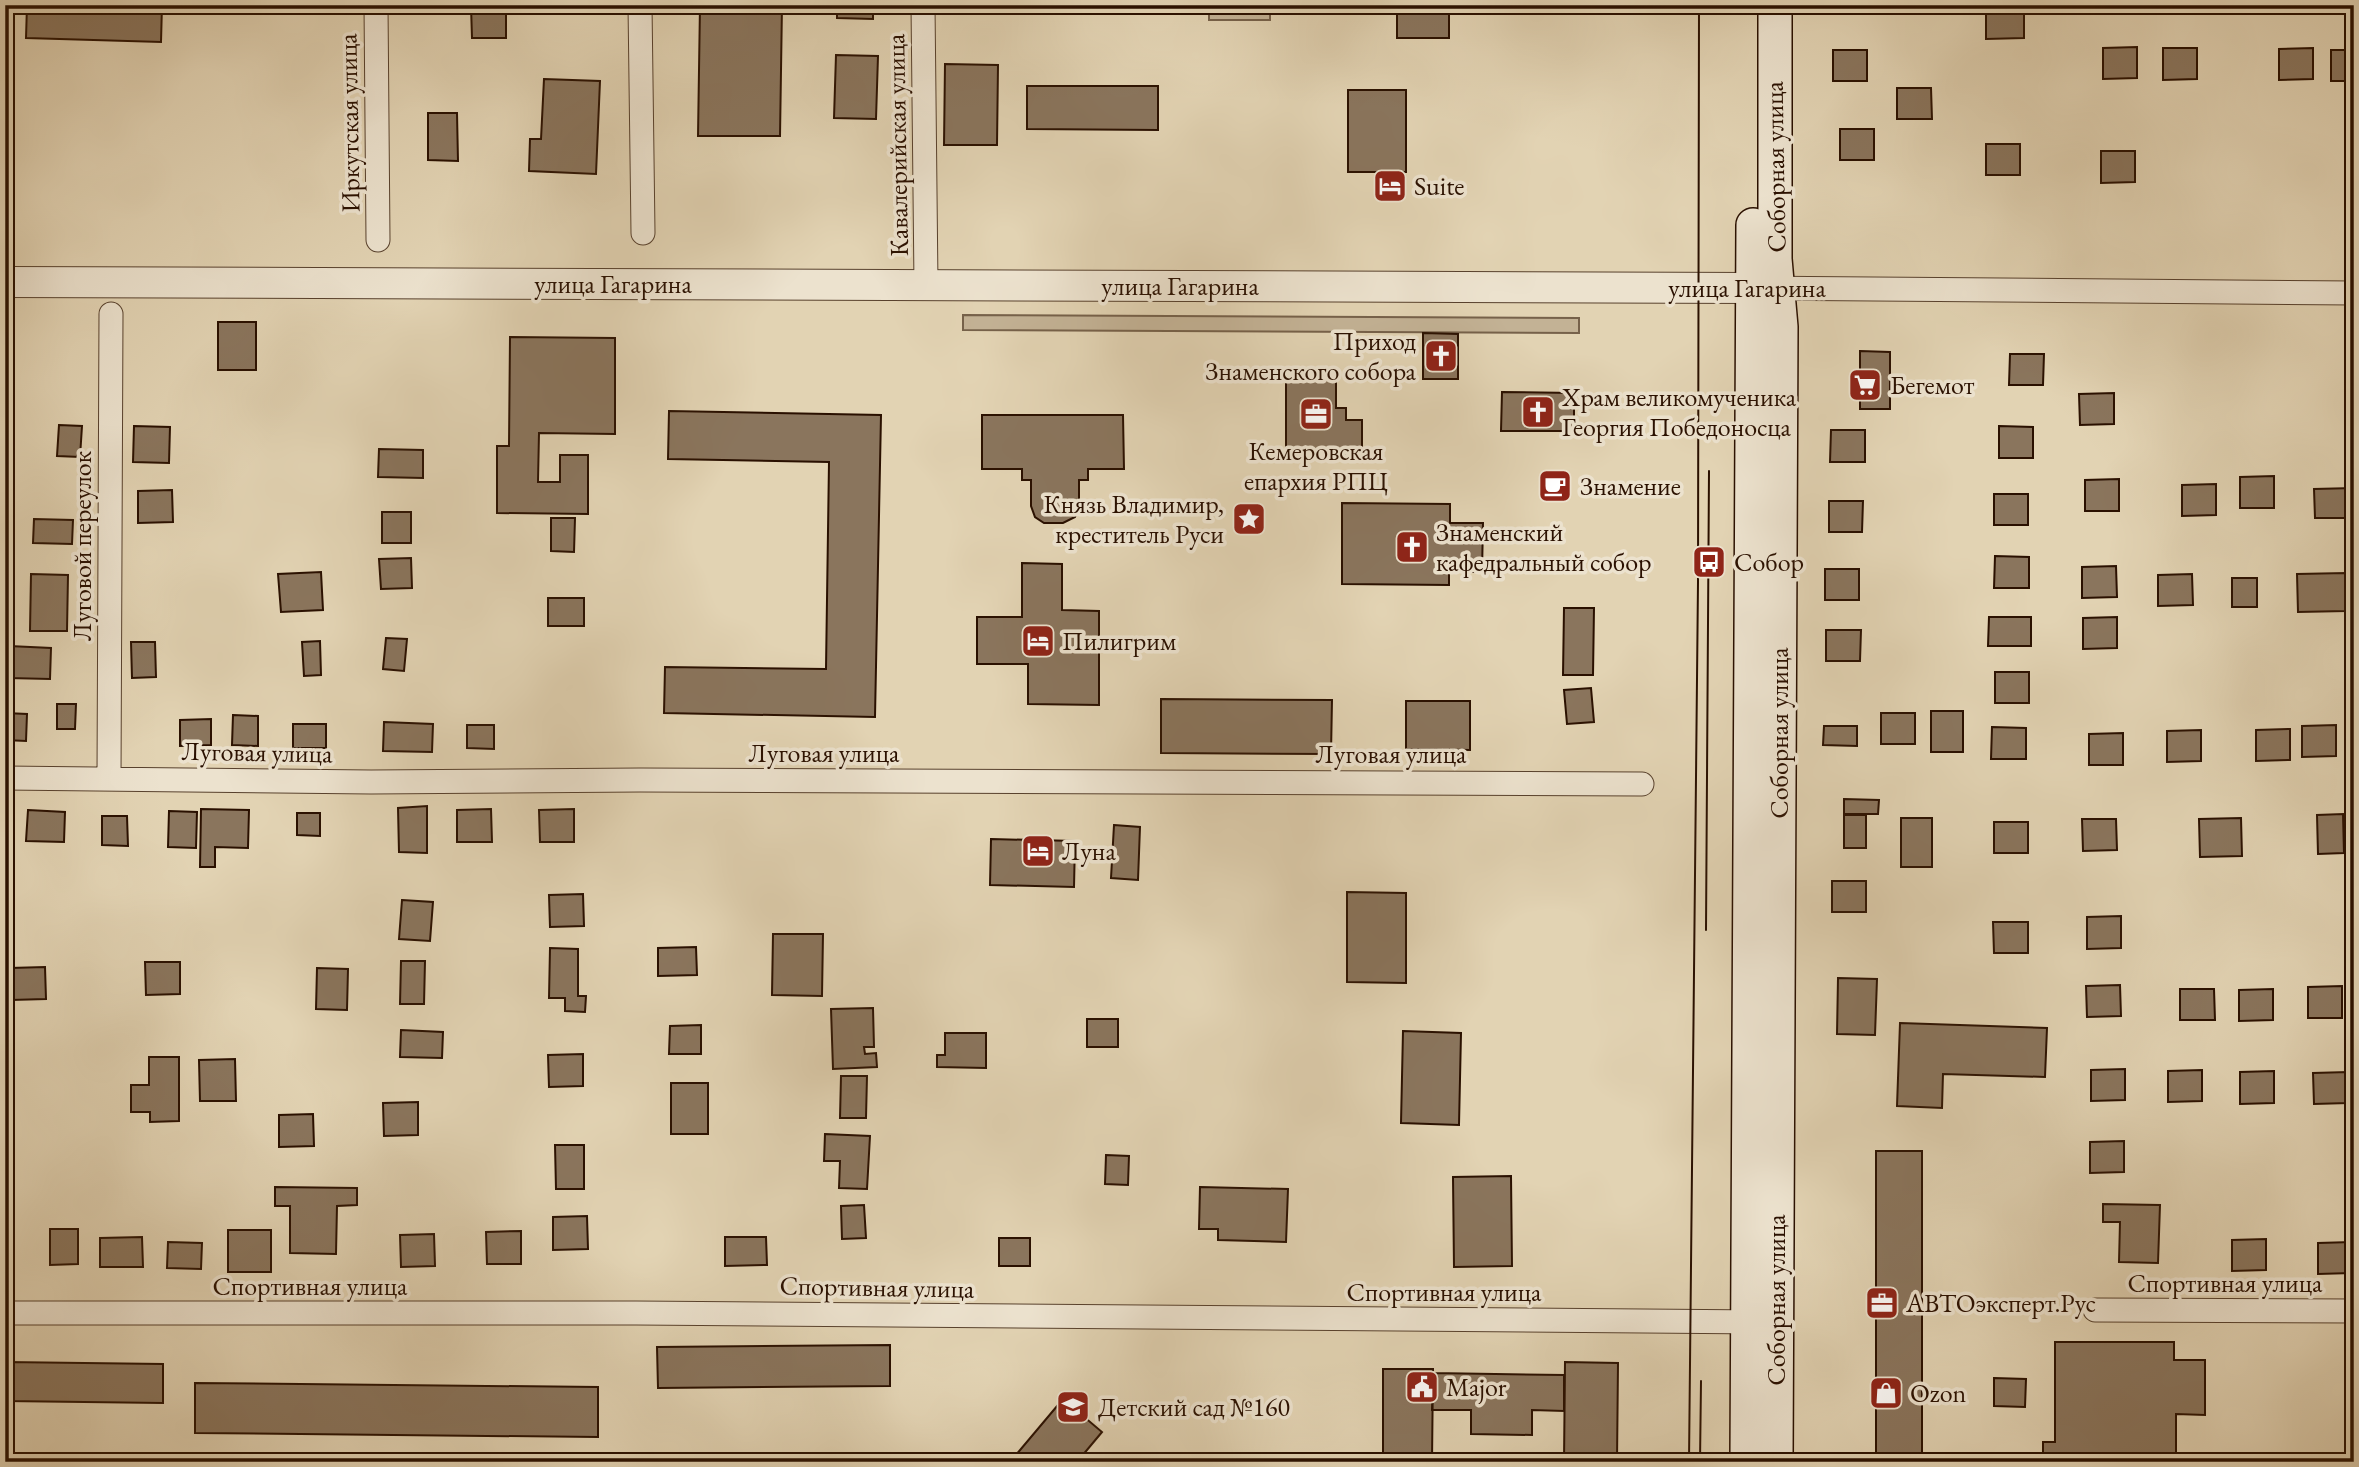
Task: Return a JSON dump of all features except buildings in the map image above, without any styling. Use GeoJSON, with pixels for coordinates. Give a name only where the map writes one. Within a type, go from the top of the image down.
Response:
{"type":"FeatureCollection","features":[{"type":"Feature","properties":{"kind":"main road","name":"Соборная улица"},"geometry":{"type":"LineString","coordinates":[[1754,5],[1765,288]]}},
{"type":"Feature","properties":{"kind":"main road","name":"Соборная улица"},"geometry":{"type":"LineString","coordinates":[[1747,1462],[1762,1322],[1765,288],[1775,5]]}},
{"type":"Feature","properties":{"kind":"main road","name":"Соборная улица"},"geometry":{"type":"LineString","coordinates":[[1762,1322],[1776,1462]]}},
{"type":"Feature","properties":{"kind":"street","name":"Иркутская улица"},"geometry":{"type":"LineString","coordinates":[[376,5],[378,240]]}},
{"type":"Feature","properties":{"kind":"street"},"geometry":{"type":"LineString","coordinates":[[640,5],[643,233]]}},
{"type":"Feature","properties":{"kind":"street","name":"Кавалерийская улица"},"geometry":{"type":"LineString","coordinates":[[923,5],[926,285]]}},
{"type":"Feature","properties":{"kind":"street","name":"улица Гагарина"},"geometry":{"type":"LineString","coordinates":[[5,282],[1765,288],[2354,293]]}},
{"type":"Feature","properties":{"kind":"street","name":"Луговой переулок"},"geometry":{"type":"LineString","coordinates":[[109,778],[111,314]]}},
{"type":"Feature","properties":{"kind":"street","name":"Луговая улица"},"geometry":{"type":"LineString","coordinates":[[5,778],[371,782],[653,780],[1642,784]]}},
{"type":"Feature","properties":{"kind":"street","name":"Спортивная улица"},"geometry":{"type":"LineString","coordinates":[[2095,1310],[2354,1311]]}},
{"type":"Feature","properties":{"kind":"street","name":"Спортивная улица"},"geometry":{"type":"LineString","coordinates":[[5,1313],[636,1313],[1762,1322]]}},
{"type":"Feature","properties":{"kind":"shaded area"},"geometry":{"type":"Polygon","coordinates":[[[1209,5],[1270,5],[1270,20],[1209,20],[1209,5]]]}},
{"type":"Feature","properties":{"kind":"shaded area"},"geometry":{"type":"Polygon","coordinates":[[[963,315],[1579,318],[1579,333],[963,330],[963,315]]]}},
{"type":"Feature","properties":{"kind":"tram line"},"geometry":{"type":"LineString","coordinates":[[1689,1462],[1698,582],[1699,5]]}},
{"type":"Feature","properties":{"kind":"tram line"},"geometry":{"type":"LineString","coordinates":[[1706,930],[1709,471]]}},
{"type":"Feature","properties":{"kind":"tram line"},"geometry":{"type":"LineString","coordinates":[[1700,1462],[1701,1381]]}},
{"type":"Feature","properties":{"kind":"place","name":"Suite"},"geometry":{"type":"Point","coordinates":[1390,186]}},
{"type":"Feature","properties":{"kind":"place","name":"Приход Знаменского собора"},"geometry":{"type":"Point","coordinates":[1441,356]}},
{"type":"Feature","properties":{"kind":"place","name":"Бегемот"},"geometry":{"type":"Point","coordinates":[1865,385]}},
{"type":"Feature","properties":{"kind":"place","name":"Храм великомученика Георгия Победоносца"},"geometry":{"type":"Point","coordinates":[1538,412]}},
{"type":"Feature","properties":{"kind":"place","name":"Кемеровская епархия РПЦ"},"geometry":{"type":"Point","coordinates":[1316,414]}},
{"type":"Feature","properties":{"kind":"place","name":"Знамение"},"geometry":{"type":"Point","coordinates":[1555,486]}},
{"type":"Feature","properties":{"kind":"place","name":"Князь Владимир, креститель Руси"},"geometry":{"type":"Point","coordinates":[1249,519]}},
{"type":"Feature","properties":{"kind":"place","name":"Знаменский кафедральный собор"},"geometry":{"type":"Point","coordinates":[1412,547]}},
{"type":"Feature","properties":{"kind":"place","name":"Собор"},"geometry":{"type":"Point","coordinates":[1709,562]}},
{"type":"Feature","properties":{"kind":"place","name":"Пилигрим"},"geometry":{"type":"Point","coordinates":[1038,641]}},
{"type":"Feature","properties":{"kind":"place","name":"Луна"},"geometry":{"type":"Point","coordinates":[1038,851]}},
{"type":"Feature","properties":{"kind":"place","name":"АВТОэксперт.Рус"},"geometry":{"type":"Point","coordinates":[1882,1303]}},
{"type":"Feature","properties":{"kind":"place","name":"Major"},"geometry":{"type":"Point","coordinates":[1422,1387]}},
{"type":"Feature","properties":{"kind":"place","name":"Ozon"},"geometry":{"type":"Point","coordinates":[1886,1393]}},
{"type":"Feature","properties":{"kind":"place","name":"Детский сад №160"},"geometry":{"type":"Point","coordinates":[1073,1407]}}]}
